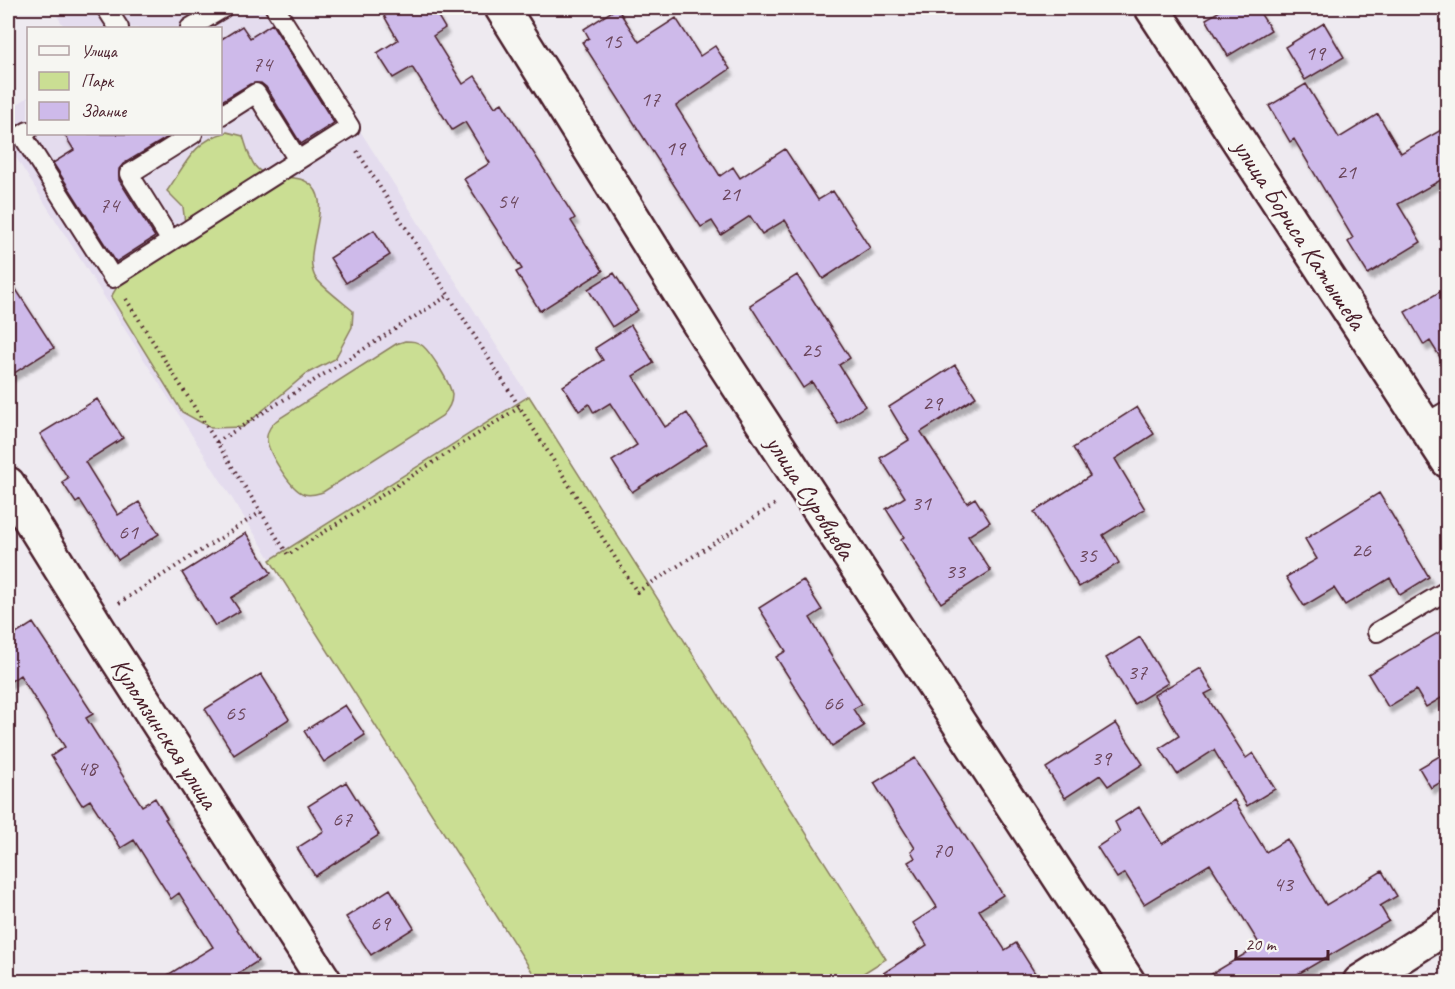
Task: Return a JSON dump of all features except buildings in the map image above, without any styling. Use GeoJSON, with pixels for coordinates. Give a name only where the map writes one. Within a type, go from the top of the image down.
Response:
{"type":"FeatureCollection","features":[{"type":"Feature","properties":{"kind":"street","name":"улица Суровцева"},"geometry":{"type":"LineString","coordinates":[[502,8],[723,362],[1128,981]]}},
{"type":"Feature","properties":{"kind":"street","name":"улица Бориса Катышева"},"geometry":{"type":"LineString","coordinates":[[1152,8],[1436,417],[1448,461]]}},
{"type":"Feature","properties":{"kind":"street","name":"Куломзинская улица"},"geometry":{"type":"LineString","coordinates":[[8,484],[325,981]]}},
{"type":"Feature","properties":{"kind":"street"},"geometry":{"type":"LineString","coordinates":[[1360,981],[1448,926]]}},
{"type":"Feature","properties":{"kind":"lane"},"geometry":{"type":"LineString","coordinates":[[106,8],[118,27]]}},
{"type":"Feature","properties":{"kind":"lane"},"geometry":{"type":"LineString","coordinates":[[192,27],[223,8]]}},
{"type":"Feature","properties":{"kind":"lane"},"geometry":{"type":"LineString","coordinates":[[27,132],[22,135],[112,278],[350,126],[275,8]]}},
{"type":"Feature","properties":{"kind":"lane"},"geometry":{"type":"LineString","coordinates":[[222,115],[256,93],[298,160]]}},
{"type":"Feature","properties":{"kind":"lane"},"geometry":{"type":"LineString","coordinates":[[171,241],[129,174],[192,135]]}},
{"type":"Feature","properties":{"kind":"lane"},"geometry":{"type":"LineString","coordinates":[[1377,632],[1448,590]]}},
{"type":"Feature","properties":{"kind":"path"},"geometry":{"type":"LineString","coordinates":[[344,130],[637,592],[804,486]]}},
{"type":"Feature","properties":{"kind":"path"},"geometry":{"type":"LineString","coordinates":[[112,278],[288,555],[520,407]]}},
{"type":"Feature","properties":{"kind":"path"},"geometry":{"type":"LineString","coordinates":[[217,442],[449,295]]}},
{"type":"Feature","properties":{"kind":"path"},"geometry":{"type":"LineString","coordinates":[[93,620],[261,512]]}},
{"type":"Feature","properties":{"kind":"shaded area"},"geometry":{"type":"Polygon","coordinates":[[[52,8],[282,8],[886,959],[851,981],[538,981],[8,145],[8,111],[27,98],[27,135],[222,135],[222,27],[64,27],[52,8]]]}},
{"type":"Feature","properties":{"kind":"green space"},"geometry":{"type":"Polygon","coordinates":[[[227,132],[243,136],[251,159],[261,172],[276,177],[299,179],[313,187],[320,206],[312,255],[315,277],[353,311],[352,327],[335,359],[306,374],[243,427],[211,428],[182,412],[111,297],[121,280],[185,224],[183,207],[167,191],[191,155],[206,141],[227,132]]]}},
{"type":"Feature","properties":{"kind":"green space"},"geometry":{"type":"Polygon","coordinates":[[[405,341],[419,343],[423,346],[440,369],[452,395],[448,409],[442,416],[323,492],[309,495],[299,491],[292,485],[274,459],[267,442],[270,427],[277,420],[396,344],[405,341]]]}},
{"type":"Feature","properties":{"kind":"green space"},"geometry":{"type":"Polygon","coordinates":[[[529,396],[886,959],[851,981],[538,981],[270,560],[529,396]]]}}]}
